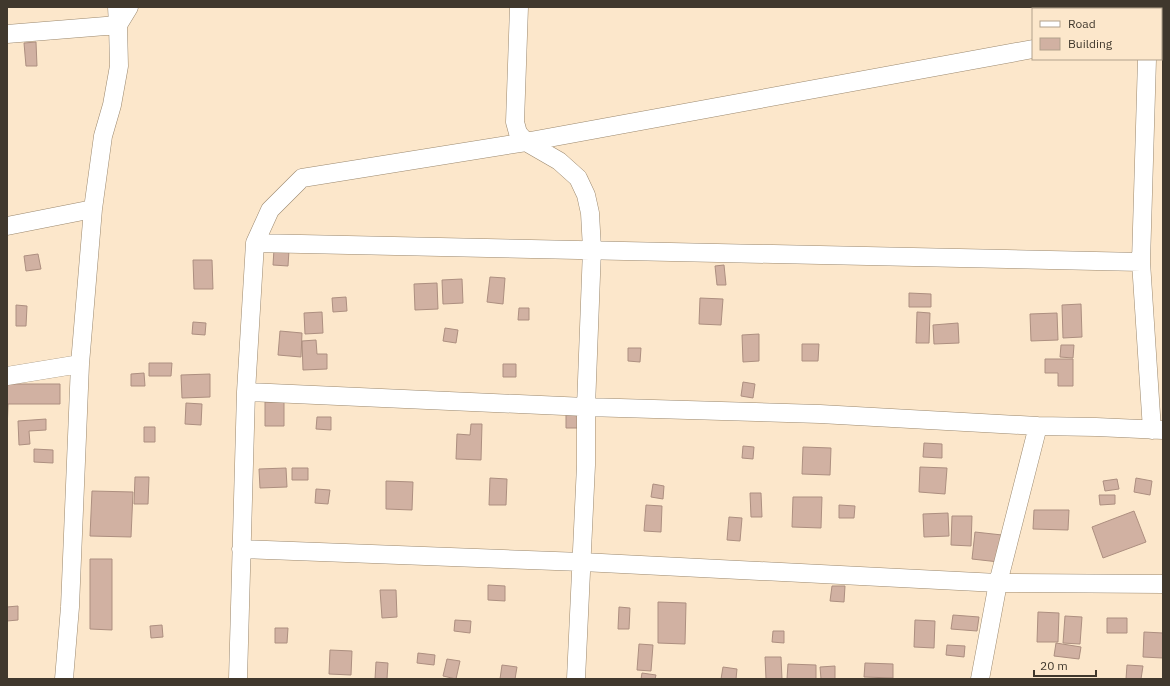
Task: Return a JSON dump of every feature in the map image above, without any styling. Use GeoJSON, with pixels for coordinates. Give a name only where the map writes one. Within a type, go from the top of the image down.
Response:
{"type":"FeatureCollection","features":[{"type":"Feature","properties":{"kind":"street"},"geometry":{"type":"LineString","coordinates":[[64,679],[70,607],[80,364],[93,209],[103,136],[112,105],[119,66],[117,7]]}},
{"type":"Feature","properties":{"kind":"street"},"geometry":{"type":"LineString","coordinates":[[118,25],[129,7]]}},
{"type":"Feature","properties":{"kind":"street"},"geometry":{"type":"LineString","coordinates":[[519,7],[515,122],[518,133],[526,142],[560,161],[578,178],[586,195],[590,213],[592,249],[586,407],[586,465],[576,679]]}},
{"type":"Feature","properties":{"kind":"street"},"geometry":{"type":"LineString","coordinates":[[7,34],[118,25]]}},
{"type":"Feature","properties":{"kind":"street"},"geometry":{"type":"LineString","coordinates":[[238,679],[246,392],[255,243],[270,210],[302,178],[526,142],[1032,49]]}},
{"type":"Feature","properties":{"kind":"street"},"geometry":{"type":"LineString","coordinates":[[246,392],[586,407],[820,414],[1038,426],[1157,430],[1140,262],[1147,60]]}},
{"type":"Feature","properties":{"kind":"street"},"geometry":{"type":"LineString","coordinates":[[7,226],[93,209]]}},
{"type":"Feature","properties":{"kind":"street"},"geometry":{"type":"LineString","coordinates":[[255,243],[592,249],[1140,262]]}},
{"type":"Feature","properties":{"kind":"street"},"geometry":{"type":"LineString","coordinates":[[7,376],[80,364]]}},
{"type":"Feature","properties":{"kind":"street"},"geometry":{"type":"LineString","coordinates":[[980,679],[998,583],[1038,426]]}},
{"type":"Feature","properties":{"kind":"street"},"geometry":{"type":"LineString","coordinates":[[241,549],[582,562],[998,583],[1163,584]]}},
{"type":"Feature","properties":{"kind":"building"},"geometry":{"type":"Polygon","coordinates":[[[36,42],[37,66],[26,66],[24,43],[36,42]]]}},
{"type":"Feature","properties":{"kind":"building"},"geometry":{"type":"Polygon","coordinates":[[[274,249],[289,250],[288,266],[273,265],[274,249]]]}},
{"type":"Feature","properties":{"kind":"building"},"geometry":{"type":"Polygon","coordinates":[[[38,254],[41,269],[26,271],[24,256],[38,254]]]}},
{"type":"Feature","properties":{"kind":"building"},"geometry":{"type":"Polygon","coordinates":[[[193,260],[212,260],[213,289],[194,289],[193,260]]]}},
{"type":"Feature","properties":{"kind":"building"},"geometry":{"type":"Polygon","coordinates":[[[724,265],[726,285],[717,285],[715,266],[724,265]]]}},
{"type":"Feature","properties":{"kind":"building"},"geometry":{"type":"Polygon","coordinates":[[[490,277],[505,278],[503,304],[487,302],[490,277]]]}},
{"type":"Feature","properties":{"kind":"building"},"geometry":{"type":"Polygon","coordinates":[[[462,279],[463,303],[443,304],[442,280],[462,279]]]}},
{"type":"Feature","properties":{"kind":"building"},"geometry":{"type":"Polygon","coordinates":[[[437,283],[438,309],[415,310],[414,284],[437,283]]]}},
{"type":"Feature","properties":{"kind":"building"},"geometry":{"type":"Polygon","coordinates":[[[909,293],[931,294],[931,307],[909,307],[909,293]]]}},
{"type":"Feature","properties":{"kind":"building"},"geometry":{"type":"Polygon","coordinates":[[[346,297],[347,311],[333,312],[332,298],[346,297]]]}},
{"type":"Feature","properties":{"kind":"building"},"geometry":{"type":"Polygon","coordinates":[[[700,298],[723,299],[721,325],[699,324],[700,298]]]}},
{"type":"Feature","properties":{"kind":"building"},"geometry":{"type":"Polygon","coordinates":[[[1081,304],[1082,337],[1063,338],[1062,305],[1081,304]]]}},
{"type":"Feature","properties":{"kind":"building"},"geometry":{"type":"Polygon","coordinates":[[[16,305],[27,306],[26,326],[16,326],[16,305]]]}},
{"type":"Feature","properties":{"kind":"building"},"geometry":{"type":"Polygon","coordinates":[[[519,308],[529,308],[529,320],[518,320],[519,308]]]}},
{"type":"Feature","properties":{"kind":"building"},"geometry":{"type":"Polygon","coordinates":[[[322,312],[323,333],[305,334],[304,313],[322,312]]]}},
{"type":"Feature","properties":{"kind":"building"},"geometry":{"type":"Polygon","coordinates":[[[917,312],[930,313],[929,343],[916,343],[917,312]]]}},
{"type":"Feature","properties":{"kind":"building"},"geometry":{"type":"Polygon","coordinates":[[[1057,313],[1058,340],[1031,341],[1030,314],[1057,313]]]}},
{"type":"Feature","properties":{"kind":"building"},"geometry":{"type":"Polygon","coordinates":[[[193,322],[206,323],[205,335],[192,334],[193,322]]]}},
{"type":"Feature","properties":{"kind":"building"},"geometry":{"type":"Polygon","coordinates":[[[958,323],[959,343],[934,344],[933,325],[958,323]]]}},
{"type":"Feature","properties":{"kind":"building"},"geometry":{"type":"Polygon","coordinates":[[[445,328],[458,330],[456,343],[443,341],[445,328]]]}},
{"type":"Feature","properties":{"kind":"building"},"geometry":{"type":"Polygon","coordinates":[[[280,331],[302,333],[301,357],[278,355],[280,331]]]}},
{"type":"Feature","properties":{"kind":"building"},"geometry":{"type":"Polygon","coordinates":[[[759,334],[759,361],[743,362],[742,335],[759,334]]]}},
{"type":"Feature","properties":{"kind":"building"},"geometry":{"type":"Polygon","coordinates":[[[316,340],[317,354],[327,354],[327,369],[303,370],[302,341],[316,340]]]}},
{"type":"Feature","properties":{"kind":"building"},"geometry":{"type":"Polygon","coordinates":[[[802,344],[819,344],[818,361],[802,361],[802,344]]]}},
{"type":"Feature","properties":{"kind":"building"},"geometry":{"type":"Polygon","coordinates":[[[1061,345],[1074,345],[1073,358],[1060,357],[1061,345]]]}},
{"type":"Feature","properties":{"kind":"building"},"geometry":{"type":"Polygon","coordinates":[[[628,348],[641,348],[640,362],[628,361],[628,348]]]}},
{"type":"Feature","properties":{"kind":"building"},"geometry":{"type":"Polygon","coordinates":[[[1045,359],[1073,359],[1073,386],[1058,386],[1058,373],[1045,373],[1045,359]]]}},
{"type":"Feature","properties":{"kind":"building"},"geometry":{"type":"Polygon","coordinates":[[[149,363],[172,363],[171,376],[149,376],[149,363]]]}},
{"type":"Feature","properties":{"kind":"building"},"geometry":{"type":"Polygon","coordinates":[[[503,364],[516,364],[516,377],[503,377],[503,364]]]}},
{"type":"Feature","properties":{"kind":"building"},"geometry":{"type":"Polygon","coordinates":[[[144,373],[145,386],[131,386],[131,374],[144,373]]]}},
{"type":"Feature","properties":{"kind":"building"},"geometry":{"type":"Polygon","coordinates":[[[210,374],[210,397],[182,398],[181,375],[210,374]]]}},
{"type":"Feature","properties":{"kind":"building"},"geometry":{"type":"Polygon","coordinates":[[[743,382],[755,384],[753,398],[741,396],[743,382]]]}},
{"type":"Feature","properties":{"kind":"building"},"geometry":{"type":"Polygon","coordinates":[[[7,384],[60,384],[60,404],[8,404],[7,433],[7,384]]]}},
{"type":"Feature","properties":{"kind":"building"},"geometry":{"type":"Polygon","coordinates":[[[265,402],[284,402],[284,426],[265,426],[265,402]]]}},
{"type":"Feature","properties":{"kind":"building"},"geometry":{"type":"Polygon","coordinates":[[[186,403],[202,404],[201,425],[185,424],[186,403]]]}},
{"type":"Feature","properties":{"kind":"building"},"geometry":{"type":"Polygon","coordinates":[[[566,415],[580,416],[580,428],[566,428],[566,415]]]}},
{"type":"Feature","properties":{"kind":"building"},"geometry":{"type":"Polygon","coordinates":[[[317,417],[331,417],[331,430],[316,429],[317,417]]]}},
{"type":"Feature","properties":{"kind":"building"},"geometry":{"type":"Polygon","coordinates":[[[46,419],[46,430],[29,431],[30,444],[19,445],[18,421],[46,419]]]}},
{"type":"Feature","properties":{"kind":"building"},"geometry":{"type":"Polygon","coordinates":[[[471,424],[482,424],[481,460],[456,459],[457,434],[470,435],[471,424]]]}},
{"type":"Feature","properties":{"kind":"building"},"geometry":{"type":"Polygon","coordinates":[[[144,427],[155,427],[155,442],[144,442],[144,427]]]}},
{"type":"Feature","properties":{"kind":"building"},"geometry":{"type":"Polygon","coordinates":[[[924,443],[942,444],[942,458],[923,457],[924,443]]]}},
{"type":"Feature","properties":{"kind":"building"},"geometry":{"type":"Polygon","coordinates":[[[743,446],[754,447],[753,459],[742,458],[743,446]]]}},
{"type":"Feature","properties":{"kind":"building"},"geometry":{"type":"Polygon","coordinates":[[[803,447],[831,448],[830,475],[802,474],[803,447]]]}},
{"type":"Feature","properties":{"kind":"building"},"geometry":{"type":"Polygon","coordinates":[[[34,449],[53,450],[53,463],[34,462],[34,449]]]}},
{"type":"Feature","properties":{"kind":"building"},"geometry":{"type":"Polygon","coordinates":[[[920,467],[947,468],[945,494],[919,492],[920,467]]]}},
{"type":"Feature","properties":{"kind":"building"},"geometry":{"type":"Polygon","coordinates":[[[286,468],[287,487],[260,488],[259,469],[286,468]]]}},
{"type":"Feature","properties":{"kind":"building"},"geometry":{"type":"Polygon","coordinates":[[[292,468],[308,468],[308,480],[292,480],[292,468]]]}},
{"type":"Feature","properties":{"kind":"building"},"geometry":{"type":"Polygon","coordinates":[[[135,477],[149,477],[148,504],[134,504],[135,477]]]}},
{"type":"Feature","properties":{"kind":"building"},"geometry":{"type":"Polygon","coordinates":[[[490,478],[507,479],[506,505],[489,505],[490,478]]]}},
{"type":"Feature","properties":{"kind":"building"},"geometry":{"type":"Polygon","coordinates":[[[1136,478],[1152,481],[1150,495],[1134,492],[1136,478]]]}},
{"type":"Feature","properties":{"kind":"building"},"geometry":{"type":"Polygon","coordinates":[[[1117,479],[1119,489],[1105,491],[1103,481],[1117,479]]]}},
{"type":"Feature","properties":{"kind":"building"},"geometry":{"type":"Polygon","coordinates":[[[386,481],[413,482],[412,510],[386,509],[386,481]]]}},
{"type":"Feature","properties":{"kind":"building"},"geometry":{"type":"Polygon","coordinates":[[[653,484],[664,486],[663,499],[651,497],[653,484]]]}},
{"type":"Feature","properties":{"kind":"building"},"geometry":{"type":"Polygon","coordinates":[[[316,489],[330,490],[328,504],[315,503],[316,489]]]}},
{"type":"Feature","properties":{"kind":"building"},"geometry":{"type":"Polygon","coordinates":[[[92,491],[133,492],[131,537],[90,536],[92,491]]]}},
{"type":"Feature","properties":{"kind":"building"},"geometry":{"type":"Polygon","coordinates":[[[750,493],[761,493],[762,517],[751,517],[750,493]]]}},
{"type":"Feature","properties":{"kind":"building"},"geometry":{"type":"Polygon","coordinates":[[[1099,495],[1115,495],[1115,504],[1100,505],[1099,495]]]}},
{"type":"Feature","properties":{"kind":"building"},"geometry":{"type":"Polygon","coordinates":[[[793,497],[822,497],[821,528],[792,527],[793,497]]]}},
{"type":"Feature","properties":{"kind":"building"},"geometry":{"type":"Polygon","coordinates":[[[646,505],[662,506],[661,532],[644,531],[646,505]]]}},
{"type":"Feature","properties":{"kind":"building"},"geometry":{"type":"Polygon","coordinates":[[[839,505],[855,506],[854,518],[839,518],[839,505]]]}},
{"type":"Feature","properties":{"kind":"building"},"geometry":{"type":"Polygon","coordinates":[[[1034,510],[1069,510],[1068,530],[1033,529],[1034,510]]]}},
{"type":"Feature","properties":{"kind":"building"},"geometry":{"type":"Polygon","coordinates":[[[1134,511],[1146,542],[1103,558],[1092,527],[1134,511]]]}},
{"type":"Feature","properties":{"kind":"building"},"geometry":{"type":"Polygon","coordinates":[[[948,513],[949,536],[924,537],[923,514],[948,513]]]}},
{"type":"Feature","properties":{"kind":"building"},"geometry":{"type":"Polygon","coordinates":[[[952,516],[972,516],[971,546],[951,545],[952,516]]]}},
{"type":"Feature","properties":{"kind":"building"},"geometry":{"type":"Polygon","coordinates":[[[729,517],[742,518],[740,541],[727,540],[729,517]]]}},
{"type":"Feature","properties":{"kind":"building"},"geometry":{"type":"Polygon","coordinates":[[[975,532],[1002,535],[999,562],[972,559],[975,532]]]}},
{"type":"Feature","properties":{"kind":"building"},"geometry":{"type":"Polygon","coordinates":[[[90,559],[112,559],[112,630],[90,629],[90,559]]]}},
{"type":"Feature","properties":{"kind":"building"},"geometry":{"type":"Polygon","coordinates":[[[488,585],[505,586],[505,601],[488,600],[488,585]]]}},
{"type":"Feature","properties":{"kind":"building"},"geometry":{"type":"Polygon","coordinates":[[[832,586],[845,586],[844,602],[830,601],[832,586]]]}},
{"type":"Feature","properties":{"kind":"building"},"geometry":{"type":"Polygon","coordinates":[[[380,590],[396,590],[397,617],[382,618],[380,590]]]}},
{"type":"Feature","properties":{"kind":"building"},"geometry":{"type":"Polygon","coordinates":[[[658,602],[686,603],[685,644],[658,643],[658,602]]]}},
{"type":"Feature","properties":{"kind":"building"},"geometry":{"type":"Polygon","coordinates":[[[18,606],[18,620],[7,621],[7,607],[18,606]]]}},
{"type":"Feature","properties":{"kind":"building"},"geometry":{"type":"Polygon","coordinates":[[[619,607],[630,608],[629,629],[618,629],[619,607]]]}},
{"type":"Feature","properties":{"kind":"building"},"geometry":{"type":"Polygon","coordinates":[[[1038,612],[1059,613],[1058,642],[1037,642],[1038,612]]]}},
{"type":"Feature","properties":{"kind":"building"},"geometry":{"type":"Polygon","coordinates":[[[953,615],[979,617],[977,631],[951,629],[953,615]]]}},
{"type":"Feature","properties":{"kind":"building"},"geometry":{"type":"Polygon","coordinates":[[[1065,616],[1082,617],[1080,644],[1063,643],[1065,616]]]}},
{"type":"Feature","properties":{"kind":"building"},"geometry":{"type":"Polygon","coordinates":[[[1107,618],[1127,618],[1127,633],[1107,633],[1107,618]]]}},
{"type":"Feature","properties":{"kind":"building"},"geometry":{"type":"Polygon","coordinates":[[[455,620],[471,621],[470,633],[454,631],[455,620]]]}},
{"type":"Feature","properties":{"kind":"building"},"geometry":{"type":"Polygon","coordinates":[[[915,620],[935,621],[934,648],[914,647],[915,620]]]}},
{"type":"Feature","properties":{"kind":"building"},"geometry":{"type":"Polygon","coordinates":[[[162,625],[163,637],[151,638],[150,626],[162,625]]]}},
{"type":"Feature","properties":{"kind":"building"},"geometry":{"type":"Polygon","coordinates":[[[275,628],[288,628],[287,643],[275,643],[275,628]]]}},
{"type":"Feature","properties":{"kind":"building"},"geometry":{"type":"Polygon","coordinates":[[[773,631],[784,631],[784,643],[772,642],[773,631]]]}},
{"type":"Feature","properties":{"kind":"building"},"geometry":{"type":"Polygon","coordinates":[[[1144,632],[1163,633],[1163,658],[1143,657],[1144,632]]]}},
{"type":"Feature","properties":{"kind":"building"},"geometry":{"type":"Polygon","coordinates":[[[1056,643],[1081,647],[1079,659],[1054,656],[1056,643]]]}},
{"type":"Feature","properties":{"kind":"building"},"geometry":{"type":"Polygon","coordinates":[[[639,644],[653,645],[651,671],[637,670],[639,644]]]}},
{"type":"Feature","properties":{"kind":"building"},"geometry":{"type":"Polygon","coordinates":[[[947,645],[965,646],[964,657],[946,655],[947,645]]]}},
{"type":"Feature","properties":{"kind":"building"},"geometry":{"type":"Polygon","coordinates":[[[330,650],[352,651],[351,675],[329,674],[330,650]]]}},
{"type":"Feature","properties":{"kind":"building"},"geometry":{"type":"Polygon","coordinates":[[[418,653],[435,655],[434,665],[417,663],[418,653]]]}},
{"type":"Feature","properties":{"kind":"building"},"geometry":{"type":"Polygon","coordinates":[[[765,657],[781,657],[782,679],[766,679],[765,657]]]}},
{"type":"Feature","properties":{"kind":"building"},"geometry":{"type":"Polygon","coordinates":[[[447,659],[460,661],[456,679],[443,676],[447,659]]]}},
{"type":"Feature","properties":{"kind":"building"},"geometry":{"type":"Polygon","coordinates":[[[376,662],[388,663],[387,679],[375,679],[376,662]]]}},
{"type":"Feature","properties":{"kind":"building"},"geometry":{"type":"Polygon","coordinates":[[[865,663],[893,664],[893,678],[864,677],[865,663]]]}},
{"type":"Feature","properties":{"kind":"building"},"geometry":{"type":"Polygon","coordinates":[[[788,664],[816,665],[816,679],[787,679],[788,664]]]}},
{"type":"Feature","properties":{"kind":"building"},"geometry":{"type":"Polygon","coordinates":[[[502,665],[517,667],[515,679],[500,679],[502,665]]]}},
{"type":"Feature","properties":{"kind":"building"},"geometry":{"type":"Polygon","coordinates":[[[1127,665],[1143,666],[1141,679],[1126,679],[1127,665]]]}},
{"type":"Feature","properties":{"kind":"building"},"geometry":{"type":"Polygon","coordinates":[[[835,666],[835,679],[821,679],[820,667],[835,666]]]}},
{"type":"Feature","properties":{"kind":"building"},"geometry":{"type":"Polygon","coordinates":[[[723,667],[737,669],[736,679],[721,679],[723,667]]]}},
{"type":"Feature","properties":{"kind":"building"},"geometry":{"type":"Polygon","coordinates":[[[642,673],[656,675],[655,679],[641,679],[642,673]]]}}]}
